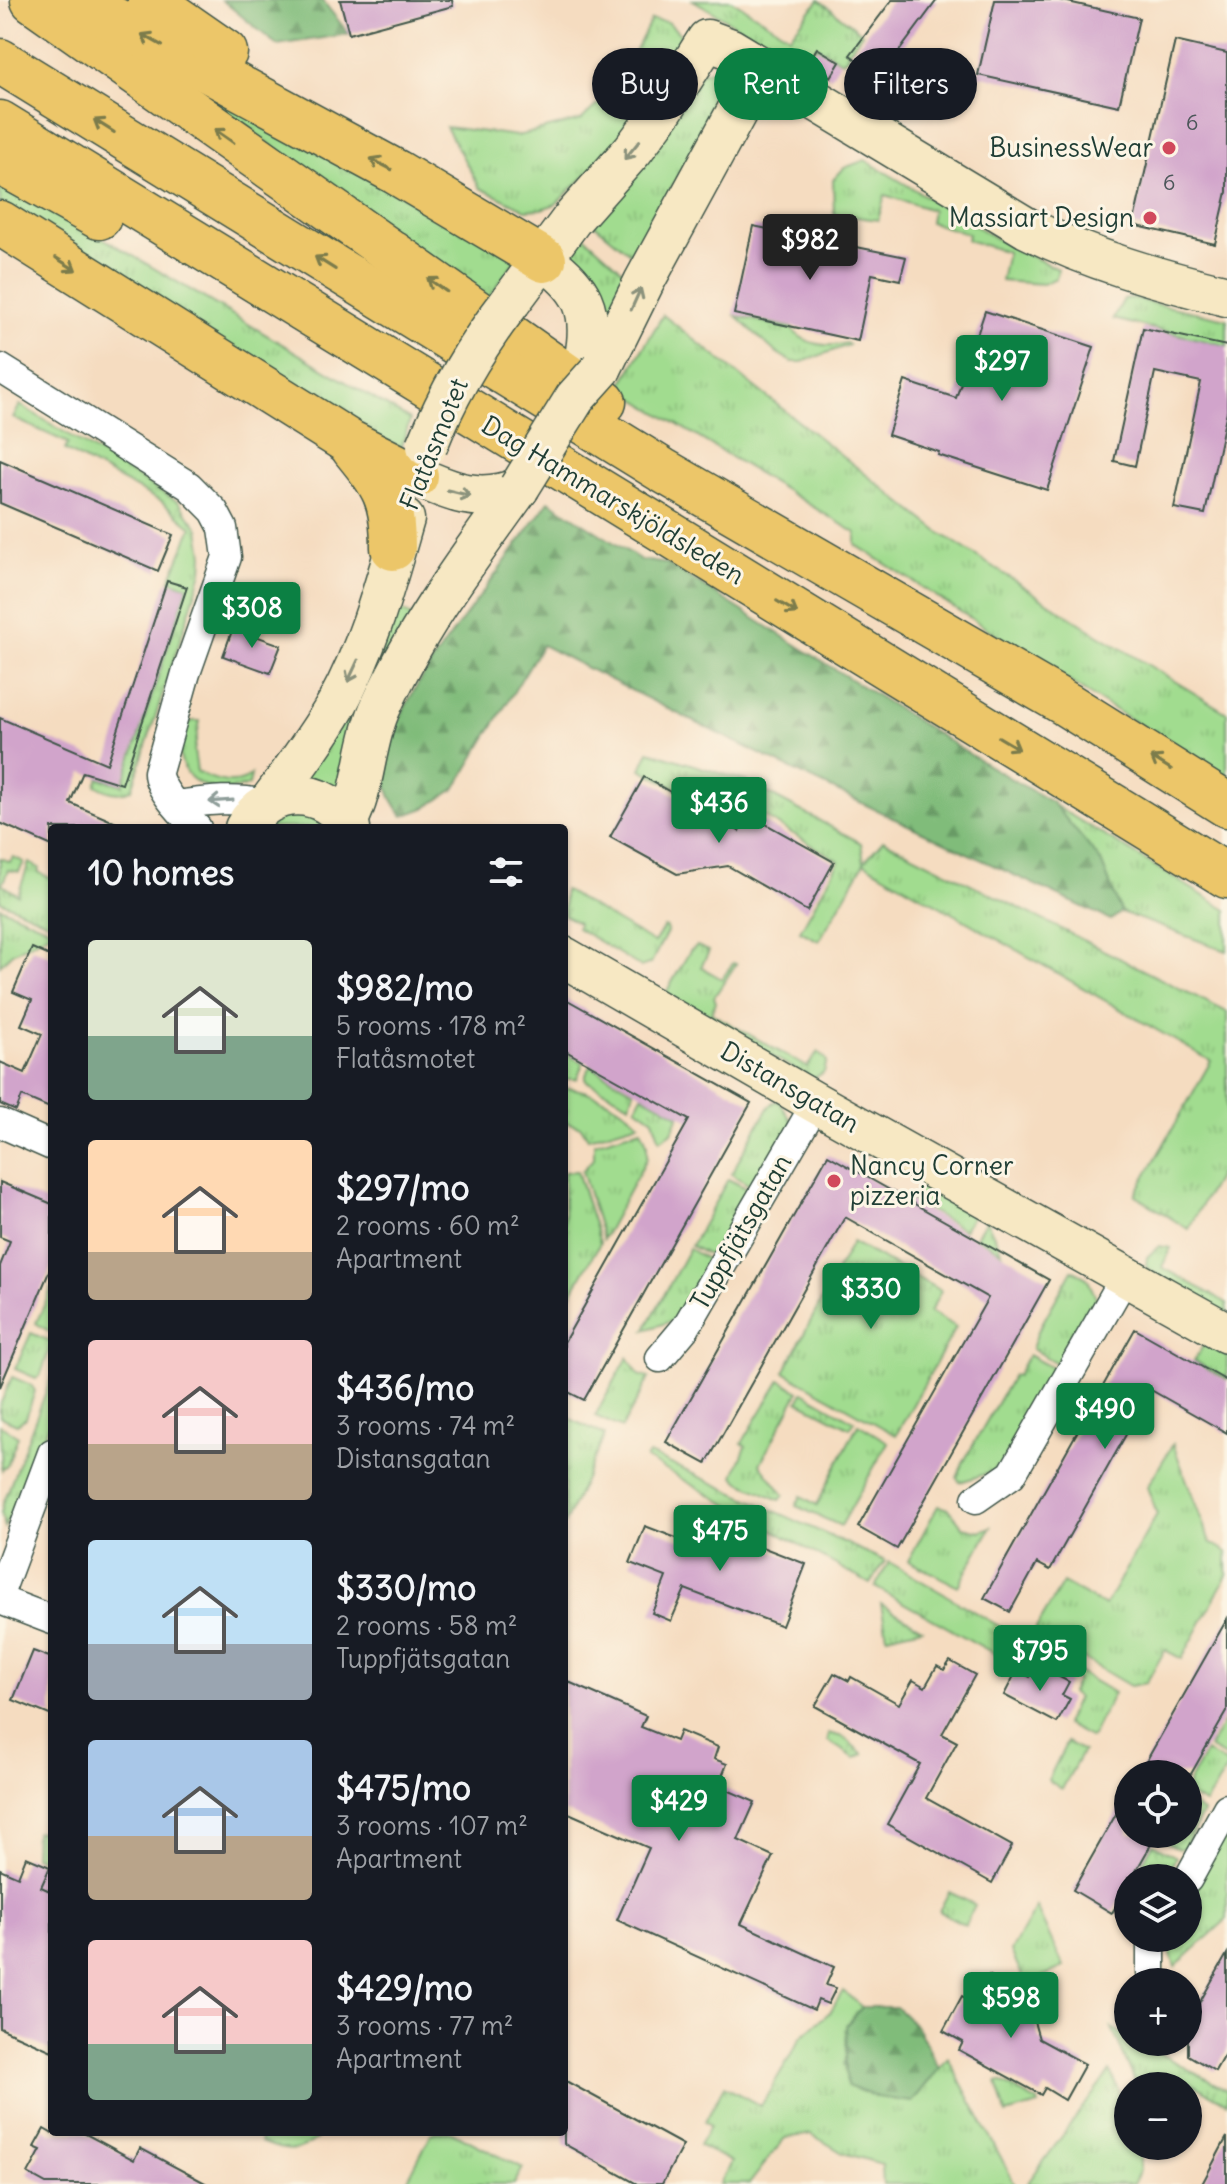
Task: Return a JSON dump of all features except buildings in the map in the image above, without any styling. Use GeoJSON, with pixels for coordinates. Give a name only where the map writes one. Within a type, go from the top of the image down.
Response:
{"type":"FeatureCollection","features":[{"type":"Feature","properties":{"kind":"main road"},"geometry":{"type":"LineString","coordinates":[[33,0],[674,451],[1066,704]]}},
{"type":"Feature","properties":{"kind":"main road"},"geometry":{"type":"LineString","coordinates":[[78,0],[344,144],[544,260]]}},
{"type":"Feature","properties":{"kind":"main road"},"geometry":{"type":"LineString","coordinates":[[150,0],[270,84],[344,144]]}},
{"type":"Feature","properties":{"kind":"main road","name":"Dag Hammarskjöldsleden"},"geometry":{"type":"LineString","coordinates":[[0,61],[662,470],[1066,704],[1227,805]]}},
{"type":"Feature","properties":{"kind":"main road","name":"Dag Hammarskjöldsleden"},"geometry":{"type":"LineString","coordinates":[[0,123],[1227,876]]}},
{"type":"Feature","properties":{"kind":"main road"},"geometry":{"type":"LineString","coordinates":[[0,162],[397,382],[510,437]]}},
{"type":"Feature","properties":{"kind":"main road"},"geometry":{"type":"LineString","coordinates":[[0,223],[349,442],[421,461]]}},
{"type":"Feature","properties":{"kind":"main road"},"geometry":{"type":"LineString","coordinates":[[349,442],[377,478],[388,498],[396,536]]}},
{"type":"Feature","properties":{"kind":"street","name":"Flatåsmotet"},"geometry":{"type":"LineString","coordinates":[[260,811],[336,705],[365,645],[421,461],[440,414],[486,332],[544,260],[572,219],[633,150],[707,40],[728,48]]}},
{"type":"Feature","properties":{"kind":"street"},"geometry":{"type":"LineString","coordinates":[[828,109],[1027,228],[1074,251],[1181,285],[1227,296]]}},
{"type":"Feature","properties":{"kind":"street"},"geometry":{"type":"LineString","coordinates":[[348,824],[356,806],[367,746],[379,713],[423,628],[587,375],[732,120]]}},
{"type":"Feature","properties":{"kind":"street"},"geometry":{"type":"LineString","coordinates":[[544,260],[568,278],[584,304],[588,327],[587,375]]}},
{"type":"Feature","properties":{"kind":"street"},"geometry":{"type":"LineString","coordinates":[[0,368],[189,486],[214,511],[223,528],[227,557],[186,673],[158,772],[161,787],[194,824]]}},
{"type":"Feature","properties":{"kind":"street","name":"Dag Hammarskjöldsleden"},"geometry":{"type":"LineString","coordinates":[[421,461],[461,495],[486,497],[512,493]]}},
{"type":"Feature","properties":{"kind":"street"},"geometry":{"type":"LineString","coordinates":[[177,805],[246,799],[260,811],[288,795],[313,797],[329,804],[347,824]]}},
{"type":"Feature","properties":{"kind":"street","name":"Distansgatan"},"geometry":{"type":"LineString","coordinates":[[568,959],[816,1103],[1227,1333]]}},
{"type":"Feature","properties":{"kind":"street","name":"Tuppfjätsgatan"},"geometry":{"type":"LineString","coordinates":[[660,1358],[686,1327],[816,1103]]}},
{"type":"Feature","properties":{"kind":"street"},"geometry":{"type":"LineString","coordinates":[[0,1123],[48,1144]]}},
{"type":"Feature","properties":{"kind":"street"},"geometry":{"type":"LineString","coordinates":[[976,1499],[1012,1474],[1126,1275]]}},
{"type":"Feature","properties":{"kind":"street"},"geometry":{"type":"LineString","coordinates":[[0,1592],[48,1464]]}},
{"type":"Feature","properties":{"kind":"street"},"geometry":{"type":"LineString","coordinates":[[0,1600],[48,1618]]}},
{"type":"Feature","properties":{"kind":"street"},"geometry":{"type":"LineString","coordinates":[[1196,1864],[1227,1808]]}},
{"type":"Feature","properties":{"kind":"green space"},"geometry":{"type":"Polygon","coordinates":[[[222,0],[322,0],[349,34],[277,45],[222,0]]]}},
{"type":"Feature","properties":{"kind":"green space"},"geometry":{"type":"Polygon","coordinates":[[[693,0],[731,0],[790,36],[819,0],[862,33],[851,48],[844,48],[842,61],[828,53],[828,48],[775,48],[693,0]]]}},
{"type":"Feature","properties":{"kind":"green space"},"geometry":{"type":"Polygon","coordinates":[[[651,20],[668,22],[681,35],[676,48],[637,48],[651,20]]]}},
{"type":"Feature","properties":{"kind":"green space"},"geometry":{"type":"Polygon","coordinates":[[[115,35],[516,259],[488,299],[115,35]]]}},
{"type":"Feature","properties":{"kind":"green space"},"geometry":{"type":"Polygon","coordinates":[[[714,69],[714,111],[637,259],[587,218],[664,120],[698,120],[698,77],[714,69]]]}},
{"type":"Feature","properties":{"kind":"green space"},"geometry":{"type":"Polygon","coordinates":[[[592,110],[592,120],[635,120],[622,140],[556,204],[526,210],[480,188],[446,127],[517,136],[581,120],[592,110]]]}},
{"type":"Feature","properties":{"kind":"green space"},"geometry":{"type":"Polygon","coordinates":[[[865,160],[1004,243],[1058,269],[1056,278],[1043,284],[1001,281],[1007,252],[967,240],[968,234],[930,222],[932,210],[885,195],[878,220],[834,214],[833,180],[844,168],[865,160]]]}},
{"type":"Feature","properties":{"kind":"green space"},"geometry":{"type":"Polygon","coordinates":[[[0,177],[410,420],[399,454],[0,205],[0,177]]]}},
{"type":"Feature","properties":{"kind":"green space"},"geometry":{"type":"Polygon","coordinates":[[[582,234],[629,276],[608,318],[565,253],[582,234]]]}},
{"type":"Feature","properties":{"kind":"green space"},"geometry":{"type":"Polygon","coordinates":[[[1124,299],[1227,319],[1227,346],[1113,319],[1124,299]]]}},
{"type":"Feature","properties":{"kind":"green space"},"geometry":{"type":"Polygon","coordinates":[[[663,315],[939,532],[1227,713],[1227,778],[856,545],[856,533],[619,389],[663,315]]]}},
{"type":"Feature","properties":{"kind":"green space"},"geometry":{"type":"Polygon","coordinates":[[[736,316],[791,328],[796,334],[817,344],[849,345],[802,362],[792,362],[774,351],[736,316]]]}},
{"type":"Feature","properties":{"kind":"green space"},"geometry":{"type":"Polygon","coordinates":[[[20,405],[178,502],[199,529],[202,572],[132,789],[127,791],[114,792],[96,785],[99,778],[123,785],[187,587],[170,580],[192,527],[162,502],[65,450],[68,443],[13,418],[20,405]]]}},
{"type":"Feature","properties":{"kind":"green space"},"geometry":{"type":"Polygon","coordinates":[[[549,501],[641,560],[668,564],[982,762],[1053,803],[1101,861],[1121,912],[1111,920],[825,786],[542,645],[455,789],[427,807],[403,816],[392,798],[386,777],[388,754],[406,706],[435,657],[549,501]]]}},
{"type":"Feature","properties":{"kind":"green space"},"geometry":{"type":"Polygon","coordinates":[[[388,603],[413,617],[348,793],[303,777],[388,603]]]}},
{"type":"Feature","properties":{"kind":"green space"},"geometry":{"type":"Polygon","coordinates":[[[192,721],[200,721],[194,751],[197,771],[225,782],[239,781],[251,775],[249,785],[223,790],[200,784],[191,777],[180,756],[180,742],[184,730],[192,721]]]}},
{"type":"Feature","properties":{"kind":"green space"},"geometry":{"type":"Polygon","coordinates":[[[649,751],[745,781],[861,843],[864,862],[883,840],[1227,1012],[1227,1160],[1188,1229],[1135,1195],[1211,1061],[864,863],[819,941],[800,931],[839,861],[746,806],[737,822],[641,769],[649,751]]]}},
{"type":"Feature","properties":{"kind":"green space"},"geometry":{"type":"Polygon","coordinates":[[[983,762],[1227,910],[1227,951],[1121,912],[1101,861],[983,762]]]}},
{"type":"Feature","properties":{"kind":"green space"},"geometry":{"type":"Polygon","coordinates":[[[293,807],[325,824],[265,824],[293,807]]]}},
{"type":"Feature","properties":{"kind":"green space"},"geometry":{"type":"Polygon","coordinates":[[[13,857],[24,862],[19,872],[8,870],[2,884],[18,895],[29,863],[48,877],[48,922],[0,901],[0,858],[10,862],[13,857]]]}},
{"type":"Feature","properties":{"kind":"green space"},"geometry":{"type":"Polygon","coordinates":[[[568,892],[654,943],[664,927],[667,932],[651,963],[641,967],[577,928],[578,923],[568,917],[568,892]]]}},
{"type":"Feature","properties":{"kind":"green space"},"geometry":{"type":"Polygon","coordinates":[[[0,907],[48,928],[48,934],[12,953],[0,965],[0,907]]]}},
{"type":"Feature","properties":{"kind":"green space"},"geometry":{"type":"Polygon","coordinates":[[[697,946],[709,951],[701,967],[722,979],[733,963],[736,964],[714,997],[716,1002],[711,1013],[807,1067],[818,1052],[827,1060],[824,1072],[813,1079],[664,996],[690,951],[697,946]]]}},
{"type":"Feature","properties":{"kind":"green space"},"geometry":{"type":"Polygon","coordinates":[[[568,1054],[583,1063],[577,1079],[568,1079],[568,1054]]]}},
{"type":"Feature","properties":{"kind":"green space"},"geometry":{"type":"Polygon","coordinates":[[[590,1066],[634,1091],[630,1104],[586,1081],[590,1066]]]}},
{"type":"Feature","properties":{"kind":"green space"},"geometry":{"type":"Polygon","coordinates":[[[568,1088],[606,1100],[639,1123],[588,1138],[581,1127],[568,1122],[568,1088]]]}},
{"type":"Feature","properties":{"kind":"green space"},"geometry":{"type":"Polygon","coordinates":[[[642,1095],[679,1115],[672,1132],[660,1140],[653,1119],[636,1107],[642,1095]]]}},
{"type":"Feature","properties":{"kind":"green space"},"geometry":{"type":"Polygon","coordinates":[[[779,1101],[793,1123],[756,1189],[731,1174],[768,1108],[779,1101]]]}},
{"type":"Feature","properties":{"kind":"green space"},"geometry":{"type":"Polygon","coordinates":[[[641,1129],[647,1143],[647,1158],[603,1239],[582,1171],[594,1158],[594,1143],[641,1129]]]}},
{"type":"Feature","properties":{"kind":"green space"},"geometry":{"type":"Polygon","coordinates":[[[577,1171],[600,1243],[568,1300],[568,1172],[577,1171]]]}},
{"type":"Feature","properties":{"kind":"green space"},"geometry":{"type":"Polygon","coordinates":[[[728,1179],[754,1192],[716,1259],[691,1246],[728,1179]]]}},
{"type":"Feature","properties":{"kind":"green space"},"geometry":{"type":"Polygon","coordinates":[[[921,1183],[974,1212],[964,1230],[911,1200],[921,1183]]]}},
{"type":"Feature","properties":{"kind":"green space"},"geometry":{"type":"Polygon","coordinates":[[[986,1220],[1002,1252],[976,1237],[986,1220]]]}},
{"type":"Feature","properties":{"kind":"green space"},"geometry":{"type":"Polygon","coordinates":[[[852,1242],[941,1291],[930,1312],[956,1327],[896,1435],[784,1372],[852,1242]]]}},
{"type":"Feature","properties":{"kind":"green space"},"geometry":{"type":"Polygon","coordinates":[[[1159,1246],[1171,1248],[1162,1267],[1227,1303],[1227,1318],[1146,1267],[1147,1257],[1159,1246]]]}},
{"type":"Feature","properties":{"kind":"green space"},"geometry":{"type":"Polygon","coordinates":[[[689,1249],[710,1261],[681,1318],[645,1330],[689,1249]]]}},
{"type":"Feature","properties":{"kind":"green space"},"geometry":{"type":"Polygon","coordinates":[[[1072,1270],[1087,1278],[1097,1300],[1062,1366],[1032,1349],[1038,1331],[1072,1270]]]}},
{"type":"Feature","properties":{"kind":"green space"},"geometry":{"type":"Polygon","coordinates":[[[48,1297],[48,1330],[36,1323],[48,1297]]]}},
{"type":"Feature","properties":{"kind":"green space"},"geometry":{"type":"Polygon","coordinates":[[[31,1333],[48,1340],[48,1354],[41,1374],[36,1378],[15,1369],[31,1333]]]}},
{"type":"Feature","properties":{"kind":"green space"},"geometry":{"type":"Polygon","coordinates":[[[1204,1344],[1227,1355],[1227,1379],[1194,1361],[1204,1344]]]}},
{"type":"Feature","properties":{"kind":"green space"},"geometry":{"type":"Polygon","coordinates":[[[1028,1355],[1058,1371],[1010,1460],[995,1471],[960,1482],[957,1478],[963,1463],[1013,1375],[1017,1376],[1028,1355]]]}},
{"type":"Feature","properties":{"kind":"green space"},"geometry":{"type":"Polygon","coordinates":[[[628,1357],[639,1375],[649,1378],[622,1428],[595,1416],[628,1357]]]}},
{"type":"Feature","properties":{"kind":"green space"},"geometry":{"type":"Polygon","coordinates":[[[12,1377],[31,1385],[35,1391],[26,1418],[17,1424],[0,1417],[0,1405],[12,1377]]]}},
{"type":"Feature","properties":{"kind":"green space"},"geometry":{"type":"Polygon","coordinates":[[[780,1380],[799,1391],[760,1464],[784,1495],[780,1500],[740,1482],[734,1476],[746,1446],[742,1443],[780,1380]]]}},
{"type":"Feature","properties":{"kind":"green space"},"geometry":{"type":"Polygon","coordinates":[[[48,1386],[48,1427],[5,1527],[1,1514],[48,1386]]]}},
{"type":"Feature","properties":{"kind":"green space"},"geometry":{"type":"Polygon","coordinates":[[[803,1392],[854,1421],[850,1428],[798,1401],[803,1392]]]}},
{"type":"Feature","properties":{"kind":"green space"},"geometry":{"type":"Polygon","coordinates":[[[568,1418],[605,1435],[568,1516],[568,1418]]]}},
{"type":"Feature","properties":{"kind":"green space"},"geometry":{"type":"Polygon","coordinates":[[[858,1424],[888,1442],[841,1526],[796,1506],[801,1496],[817,1505],[858,1424]]]}},
{"type":"Feature","properties":{"kind":"green space"},"geometry":{"type":"Polygon","coordinates":[[[0,1425],[18,1436],[7,1466],[2,1470],[0,1425]]]}},
{"type":"Feature","properties":{"kind":"green space"},"geometry":{"type":"Polygon","coordinates":[[[1173,1444],[1210,1542],[1227,1552],[1227,1575],[1182,1659],[1165,1650],[1146,1683],[1130,1686],[1035,1630],[1063,1583],[1105,1606],[1157,1514],[1147,1487],[1173,1444]]]}},
{"type":"Feature","properties":{"kind":"green space"},"geometry":{"type":"Polygon","coordinates":[[[649,1454],[885,1561],[870,1584],[646,1459],[649,1454]]]}},
{"type":"Feature","properties":{"kind":"green space"},"geometry":{"type":"Polygon","coordinates":[[[938,1506],[949,1509],[963,1527],[980,1531],[991,1527],[958,1586],[908,1561],[938,1506]]]}},
{"type":"Feature","properties":{"kind":"green space"},"geometry":{"type":"Polygon","coordinates":[[[889,1562],[1114,1693],[1091,1738],[1065,1724],[1077,1698],[1071,1693],[1077,1680],[1039,1659],[1032,1670],[1015,1661],[1006,1675],[995,1654],[875,1587],[889,1562]]]}},
{"type":"Feature","properties":{"kind":"green space"},"geometry":{"type":"Polygon","coordinates":[[[881,1604],[922,1628],[887,1636],[881,1604]]]}},
{"type":"Feature","properties":{"kind":"green space"},"geometry":{"type":"Polygon","coordinates":[[[1227,1716],[1227,1758],[1209,1748],[1227,1716]]]}},
{"type":"Feature","properties":{"kind":"green space"},"geometry":{"type":"Polygon","coordinates":[[[828,1733],[843,1737],[863,1754],[855,1758],[828,1741],[828,1733]]]}},
{"type":"Feature","properties":{"kind":"green space"},"geometry":{"type":"Polygon","coordinates":[[[1067,1742],[1083,1751],[1062,1789],[1048,1780],[1067,1742]]]}},
{"type":"Feature","properties":{"kind":"green space"},"geometry":{"type":"Polygon","coordinates":[[[1206,1752],[1227,1764],[1227,1769],[1205,1804],[1202,1802],[1201,1760],[1206,1752]]]}},
{"type":"Feature","properties":{"kind":"green space"},"geometry":{"type":"Polygon","coordinates":[[[1227,1818],[1227,1919],[1202,1942],[1202,1867],[1227,1818]]]}},
{"type":"Feature","properties":{"kind":"green space"},"geometry":{"type":"Polygon","coordinates":[[[41,1831],[48,1843],[48,1862],[34,1856],[35,1832],[41,1831]]]}},
{"type":"Feature","properties":{"kind":"green space"},"geometry":{"type":"Polygon","coordinates":[[[1151,1848],[1160,1848],[1176,1857],[1172,1864],[1142,1864],[1151,1848]]]}},
{"type":"Feature","properties":{"kind":"green space"},"geometry":{"type":"Polygon","coordinates":[[[949,1892],[975,1905],[965,1925],[939,1911],[949,1892]]]}},
{"type":"Feature","properties":{"kind":"green space"},"geometry":{"type":"Polygon","coordinates":[[[1036,1907],[1064,1967],[1026,1984],[1011,1951],[1036,1907]]]}},
{"type":"Feature","properties":{"kind":"green space"},"geometry":{"type":"Polygon","coordinates":[[[1170,1952],[1191,1952],[1175,1967],[1170,1952]]]}},
{"type":"Feature","properties":{"kind":"green space"},"geometry":{"type":"Polygon","coordinates":[[[843,1991],[862,2007],[846,2025],[848,2044],[844,2065],[912,2102],[948,2058],[1015,2184],[883,2184],[882,2164],[843,2153],[811,2134],[785,2138],[749,2184],[720,2184],[731,2162],[699,2145],[710,2126],[705,2122],[724,2086],[761,2106],[802,2036],[830,2012],[843,1991]]]}},
{"type":"Feature","properties":{"kind":"green space"},"geometry":{"type":"Polygon","coordinates":[[[862,2007],[896,2007],[917,2027],[939,2068],[912,2102],[877,2097],[847,2086],[846,2025],[862,2007]]]}},
{"type":"Feature","properties":{"kind":"green space"},"geometry":{"type":"Polygon","coordinates":[[[1124,2056],[1164,2056],[1194,2072],[1131,2072],[1124,2056]]]}},
{"type":"Feature","properties":{"kind":"green space"},"geometry":{"type":"Polygon","coordinates":[[[1110,2071],[1114,2081],[1114,2160],[1140,2160],[1140,2170],[1133,2184],[1027,2184],[1110,2071]]]}},
{"type":"Feature","properties":{"kind":"green space"},"geometry":{"type":"Polygon","coordinates":[[[1202,2077],[1227,2090],[1227,2103],[1202,2089],[1202,2077]]]}},
{"type":"Feature","properties":{"kind":"green space"},"geometry":{"type":"Polygon","coordinates":[[[997,2082],[1039,2105],[1006,2114],[997,2082]]]}},
{"type":"Feature","properties":{"kind":"green space"},"geometry":{"type":"Polygon","coordinates":[[[262,2136],[320,2136],[302,2148],[288,2150],[260,2142],[262,2136]]]}},
{"type":"Feature","properties":{"kind":"green space"},"geometry":{"type":"Polygon","coordinates":[[[430,2136],[460,2136],[523,2168],[514,2184],[417,2184],[408,2179],[430,2136]]]}},
{"type":"Feature","properties":{"kind":"place","name":"BusinessWear"},"geometry":{"type":"Point","coordinates":[1169,148]}},
{"type":"Feature","properties":{"kind":"place","name":"Massiart Design"},"geometry":{"type":"Point","coordinates":[1150,218]}},
{"type":"Feature","properties":{"kind":"place","name":"Nancy Corner pizzeria"},"geometry":{"type":"Point","coordinates":[834,1181]}}]}
